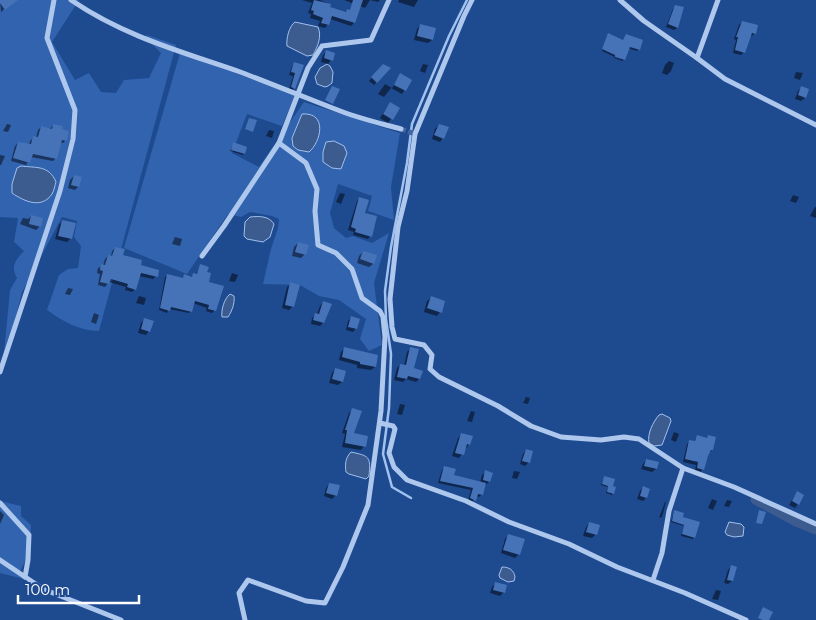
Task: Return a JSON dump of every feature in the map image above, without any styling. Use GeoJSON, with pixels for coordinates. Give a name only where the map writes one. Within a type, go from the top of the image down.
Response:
{"type":"FeatureCollection","features":[{"type":"Feature","properties":{"kind":"street"},"geometry":{"type":"LineString","coordinates":[[0,372],[60,191],[74,139],[75,110],[47,38],[54,0]]}},
{"type":"Feature","properties":{"kind":"street"},"geometry":{"type":"LineString","coordinates":[[72,0],[94,15],[151,42],[298,94],[336,110],[401,129]]}},
{"type":"Feature","properties":{"kind":"street"},"geometry":{"type":"LineString","coordinates":[[202,256],[279,143],[308,68],[322,46],[371,40],[389,0]]}},
{"type":"Feature","properties":{"kind":"street"},"geometry":{"type":"LineString","coordinates":[[472,0],[415,134],[407,191],[398,227],[390,299],[395,339],[424,345],[432,355],[430,370],[439,377],[498,406],[531,426],[561,437],[601,440],[624,437],[639,439],[683,468],[734,487],[816,524]]}},
{"type":"Feature","properties":{"kind":"street"},"geometry":{"type":"LineString","coordinates":[[620,0],[644,21],[725,79],[816,124]]}},
{"type":"Feature","properties":{"kind":"street"},"geometry":{"type":"LineString","coordinates":[[697,58],[718,0]]}},
{"type":"Feature","properties":{"kind":"street"},"geometry":{"type":"LineString","coordinates":[[245,620],[239,593],[248,580],[306,601],[325,603],[343,568],[368,505],[380,423],[385,337],[383,317],[380,311],[362,298],[352,269],[336,253],[318,244],[315,211],[317,189],[306,163],[279,143]]}},
{"type":"Feature","properties":{"kind":"street"},"geometry":{"type":"LineString","coordinates":[[380,423],[393,426],[395,429],[389,454],[394,467],[407,480],[466,501],[510,522],[569,544],[746,620]]}},
{"type":"Feature","properties":{"kind":"street"},"geometry":{"type":"LineString","coordinates":[[653,580],[662,552],[669,511],[683,468]]}},
{"type":"Feature","properties":{"kind":"street"},"geometry":{"type":"LineString","coordinates":[[0,503],[29,535],[25,577]]}},
{"type":"Feature","properties":{"kind":"street"},"geometry":{"type":"LineString","coordinates":[[0,560],[42,589],[122,620]]}},
{"type":"Feature","properties":{"kind":"shaded area"},"geometry":{"type":"Polygon","coordinates":[[[0,0],[79,0],[52,42],[75,80],[89,73],[101,92],[116,93],[124,80],[149,78],[161,53],[145,37],[147,35],[176,45],[99,331],[92,331],[72,325],[47,310],[59,275],[68,269],[78,268],[81,246],[74,237],[77,221],[62,217],[22,292],[7,353],[4,353],[10,290],[17,278],[14,270],[15,263],[24,251],[14,242],[18,218],[0,217],[0,0]]]}},
{"type":"Feature","properties":{"kind":"shaded area"},"geometry":{"type":"Polygon","coordinates":[[[295,22],[318,27],[319,41],[313,55],[307,56],[287,46],[288,33],[295,22]]]}},
{"type":"Feature","properties":{"kind":"shaded area"},"geometry":{"type":"Polygon","coordinates":[[[180,53],[295,95],[282,126],[247,114],[232,153],[259,167],[304,102],[400,133],[391,187],[394,220],[368,211],[372,196],[338,184],[330,213],[334,228],[346,238],[353,236],[372,243],[389,233],[374,283],[382,345],[369,351],[360,339],[366,319],[339,300],[319,296],[300,285],[263,284],[278,228],[279,219],[272,216],[250,212],[241,217],[228,214],[187,274],[124,248],[180,53]]]}},
{"type":"Feature","properties":{"kind":"shaded area"},"geometry":{"type":"Polygon","coordinates":[[[327,64],[333,72],[332,83],[325,87],[317,84],[315,77],[320,68],[327,64]]]}},
{"type":"Feature","properties":{"kind":"shaded area"},"geometry":{"type":"Polygon","coordinates":[[[302,114],[316,118],[320,128],[317,142],[309,152],[298,150],[293,146],[292,138],[302,114]]]}},
{"type":"Feature","properties":{"kind":"shaded area"},"geometry":{"type":"Polygon","coordinates":[[[334,141],[344,146],[347,153],[341,169],[332,168],[323,162],[326,142],[334,141]]]}},
{"type":"Feature","properties":{"kind":"shaded area"},"geometry":{"type":"Polygon","coordinates":[[[21,166],[42,168],[50,173],[56,182],[53,193],[48,199],[38,203],[22,199],[12,193],[12,184],[17,168],[21,166]]]}},
{"type":"Feature","properties":{"kind":"shaded area"},"geometry":{"type":"Polygon","coordinates":[[[250,217],[264,217],[272,221],[274,224],[270,237],[263,242],[247,239],[244,236],[245,222],[250,217]]]}},
{"type":"Feature","properties":{"kind":"shaded area"},"geometry":{"type":"Polygon","coordinates":[[[230,294],[234,296],[233,307],[228,317],[222,317],[223,305],[230,294]]]}},
{"type":"Feature","properties":{"kind":"shaded area"},"geometry":{"type":"Polygon","coordinates":[[[662,414],[670,418],[671,421],[662,445],[654,446],[649,443],[650,432],[659,415],[662,414]]]}},
{"type":"Feature","properties":{"kind":"shaded area"},"geometry":{"type":"Polygon","coordinates":[[[351,452],[368,458],[370,469],[369,476],[366,479],[346,472],[346,462],[351,452]]]}},
{"type":"Feature","properties":{"kind":"shaded area"},"geometry":{"type":"Polygon","coordinates":[[[0,501],[21,506],[21,516],[31,525],[30,552],[20,571],[24,579],[0,573],[0,501]]]}},
{"type":"Feature","properties":{"kind":"shaded area"},"geometry":{"type":"Polygon","coordinates":[[[729,522],[741,524],[744,527],[743,536],[734,537],[727,535],[725,532],[729,522]]]}},
{"type":"Feature","properties":{"kind":"shaded area"},"geometry":{"type":"Polygon","coordinates":[[[502,567],[509,568],[512,571],[515,577],[514,581],[508,582],[500,578],[499,575],[502,567]]]}},
{"type":"Feature","properties":{"kind":"building"},"geometry":{"type":"Polygon","coordinates":[[[0,0],[18,0],[5,10],[0,0]]]}},
{"type":"Feature","properties":{"kind":"building"},"geometry":{"type":"Polygon","coordinates":[[[314,0],[331,4],[330,7],[346,12],[347,9],[350,10],[353,0],[363,0],[355,23],[332,16],[329,25],[321,23],[323,18],[313,14],[314,11],[311,10],[314,0]]]}},
{"type":"Feature","properties":{"kind":"building"},"geometry":{"type":"Polygon","coordinates":[[[675,5],[684,7],[678,28],[668,24],[675,5]]]}},
{"type":"Feature","properties":{"kind":"building"},"geometry":{"type":"Polygon","coordinates":[[[742,21],[758,25],[756,34],[752,33],[745,53],[735,50],[738,37],[736,37],[742,21]]]}},
{"type":"Feature","properties":{"kind":"building"},"geometry":{"type":"Polygon","coordinates":[[[420,24],[436,28],[433,40],[417,36],[420,24]]]}},
{"type":"Feature","properties":{"kind":"building"},"geometry":{"type":"Polygon","coordinates":[[[608,33],[623,40],[626,34],[643,40],[640,50],[630,47],[625,60],[615,57],[615,55],[602,49],[608,33]]]}},
{"type":"Feature","properties":{"kind":"building"},"geometry":{"type":"Polygon","coordinates":[[[326,50],[335,53],[333,61],[324,58],[326,50]]]}},
{"type":"Feature","properties":{"kind":"building"},"geometry":{"type":"Polygon","coordinates":[[[294,62],[304,65],[295,89],[291,87],[295,73],[291,72],[294,62]]]}},
{"type":"Feature","properties":{"kind":"building"},"geometry":{"type":"Polygon","coordinates":[[[383,64],[391,68],[377,83],[371,77],[383,64]]]}},
{"type":"Feature","properties":{"kind":"building"},"geometry":{"type":"Polygon","coordinates":[[[400,73],[412,80],[406,91],[394,85],[400,73]]]}},
{"type":"Feature","properties":{"kind":"building"},"geometry":{"type":"Polygon","coordinates":[[[332,86],[340,89],[333,104],[325,100],[332,86]]]}},
{"type":"Feature","properties":{"kind":"building"},"geometry":{"type":"Polygon","coordinates":[[[801,86],[809,89],[806,98],[798,95],[801,86]]]}},
{"type":"Feature","properties":{"kind":"building"},"geometry":{"type":"Polygon","coordinates":[[[390,102],[400,108],[393,120],[383,114],[390,102]]]}},
{"type":"Feature","properties":{"kind":"building"},"geometry":{"type":"Polygon","coordinates":[[[249,118],[257,120],[253,132],[245,129],[249,118]]]}},
{"type":"Feature","properties":{"kind":"building"},"geometry":{"type":"Polygon","coordinates":[[[53,124],[63,126],[62,129],[69,131],[67,141],[62,140],[57,159],[33,154],[30,163],[13,158],[18,142],[31,144],[33,136],[38,137],[41,126],[52,129],[53,124]]]}},
{"type":"Feature","properties":{"kind":"building"},"geometry":{"type":"Polygon","coordinates":[[[439,124],[449,127],[444,139],[434,135],[439,124]]]}},
{"type":"Feature","properties":{"kind":"building"},"geometry":{"type":"Polygon","coordinates":[[[233,142],[247,147],[245,154],[231,150],[233,142]]]}},
{"type":"Feature","properties":{"kind":"building"},"geometry":{"type":"Polygon","coordinates":[[[74,175],[82,177],[79,187],[71,185],[74,175]]]}},
{"type":"Feature","properties":{"kind":"building"},"geometry":{"type":"Polygon","coordinates":[[[359,197],[369,200],[365,213],[377,216],[372,237],[355,232],[356,229],[351,227],[359,197]]]}},
{"type":"Feature","properties":{"kind":"building"},"geometry":{"type":"Polygon","coordinates":[[[31,215],[43,218],[41,227],[29,224],[31,215]]]}},
{"type":"Feature","properties":{"kind":"building"},"geometry":{"type":"Polygon","coordinates":[[[62,220],[76,223],[72,239],[58,236],[62,220]]]}},
{"type":"Feature","properties":{"kind":"building"},"geometry":{"type":"Polygon","coordinates":[[[298,242],[309,245],[306,255],[295,252],[298,242]]]}},
{"type":"Feature","properties":{"kind":"building"},"geometry":{"type":"Polygon","coordinates":[[[115,247],[125,249],[123,255],[142,260],[141,265],[159,270],[158,277],[141,273],[136,290],[127,287],[128,284],[111,279],[109,284],[100,282],[103,271],[100,270],[101,264],[105,265],[108,255],[112,256],[115,247]]]}},
{"type":"Feature","properties":{"kind":"building"},"geometry":{"type":"Polygon","coordinates":[[[363,251],[377,255],[374,264],[360,259],[363,251]]]}},
{"type":"Feature","properties":{"kind":"building"},"geometry":{"type":"Polygon","coordinates":[[[200,264],[209,267],[207,272],[211,273],[209,282],[224,286],[216,311],[208,309],[209,305],[195,301],[192,312],[171,307],[170,311],[160,308],[167,274],[183,278],[184,274],[192,277],[193,273],[197,274],[200,264]]]}},
{"type":"Feature","properties":{"kind":"building"},"geometry":{"type":"Polygon","coordinates":[[[290,282],[300,285],[294,307],[285,305],[290,282]]]}},
{"type":"Feature","properties":{"kind":"building"},"geometry":{"type":"Polygon","coordinates":[[[431,296],[445,301],[442,313],[427,308],[431,296]]]}},
{"type":"Feature","properties":{"kind":"building"},"geometry":{"type":"Polygon","coordinates":[[[323,301],[332,304],[324,323],[313,320],[315,313],[319,314],[323,301]]]}},
{"type":"Feature","properties":{"kind":"building"},"geometry":{"type":"Polygon","coordinates":[[[351,316],[360,319],[357,329],[348,327],[351,316]]]}},
{"type":"Feature","properties":{"kind":"building"},"geometry":{"type":"Polygon","coordinates":[[[144,318],[154,321],[150,332],[141,329],[144,318]]]}},
{"type":"Feature","properties":{"kind":"building"},"geometry":{"type":"Polygon","coordinates":[[[344,347],[378,355],[376,367],[360,364],[360,362],[342,357],[344,347]]]}},
{"type":"Feature","properties":{"kind":"building"},"geometry":{"type":"Polygon","coordinates":[[[410,347],[419,349],[414,368],[423,371],[420,379],[408,376],[407,379],[397,377],[400,364],[406,365],[410,347]]]}},
{"type":"Feature","properties":{"kind":"building"},"geometry":{"type":"Polygon","coordinates":[[[335,368],[346,371],[343,382],[332,379],[335,368]]]}},
{"type":"Feature","properties":{"kind":"building"},"geometry":{"type":"Polygon","coordinates":[[[352,408],[362,411],[354,433],[368,436],[366,447],[345,443],[347,430],[345,430],[352,408]]]}},
{"type":"Feature","properties":{"kind":"building"},"geometry":{"type":"Polygon","coordinates":[[[461,433],[473,436],[470,445],[467,444],[464,455],[455,453],[461,433]]]}},
{"type":"Feature","properties":{"kind":"building"},"geometry":{"type":"Polygon","coordinates":[[[697,435],[707,438],[708,435],[716,437],[713,450],[711,450],[708,456],[704,470],[697,468],[698,462],[685,459],[689,440],[695,441],[697,435]]]}},
{"type":"Feature","properties":{"kind":"building"},"geometry":{"type":"Polygon","coordinates":[[[526,449],[533,451],[530,463],[522,461],[526,449]]]}},
{"type":"Feature","properties":{"kind":"building"},"geometry":{"type":"Polygon","coordinates":[[[646,459],[659,462],[657,469],[644,466],[646,459]]]}},
{"type":"Feature","properties":{"kind":"building"},"geometry":{"type":"Polygon","coordinates":[[[444,466],[456,469],[454,475],[486,483],[483,495],[478,494],[476,501],[470,498],[473,488],[440,481],[444,466]]]}},
{"type":"Feature","properties":{"kind":"building"},"geometry":{"type":"Polygon","coordinates":[[[485,470],[493,473],[490,482],[483,480],[485,470]]]}},
{"type":"Feature","properties":{"kind":"building"},"geometry":{"type":"Polygon","coordinates":[[[604,476],[615,479],[613,486],[616,487],[614,494],[607,492],[608,486],[602,484],[604,476]]]}},
{"type":"Feature","properties":{"kind":"building"},"geometry":{"type":"Polygon","coordinates":[[[329,483],[340,485],[337,496],[326,493],[329,483]]]}},
{"type":"Feature","properties":{"kind":"building"},"geometry":{"type":"Polygon","coordinates":[[[643,486],[650,489],[647,498],[640,496],[643,486]]]}},
{"type":"Feature","properties":{"kind":"building"},"geometry":{"type":"Polygon","coordinates":[[[797,491],[804,495],[799,505],[792,501],[797,491]]]}},
{"type":"Feature","properties":{"kind":"building"},"geometry":{"type":"Polygon","coordinates":[[[674,510],[684,513],[683,517],[700,522],[695,538],[682,534],[684,525],[672,521],[674,510]]]}},
{"type":"Feature","properties":{"kind":"building"},"geometry":{"type":"Polygon","coordinates":[[[759,510],[766,512],[762,524],[756,523],[759,510]]]}},
{"type":"Feature","properties":{"kind":"building"},"geometry":{"type":"Polygon","coordinates":[[[589,522],[600,525],[597,535],[586,532],[589,522]]]}},
{"type":"Feature","properties":{"kind":"building"},"geometry":{"type":"Polygon","coordinates":[[[508,534],[525,539],[520,555],[503,550],[508,534]]]}},
{"type":"Feature","properties":{"kind":"building"},"geometry":{"type":"Polygon","coordinates":[[[731,565],[737,567],[733,581],[727,580],[731,565]]]}},
{"type":"Feature","properties":{"kind":"building"},"geometry":{"type":"Polygon","coordinates":[[[495,582],[507,585],[505,593],[493,590],[495,582]]]}},
{"type":"Feature","properties":{"kind":"building"},"geometry":{"type":"Polygon","coordinates":[[[763,607],[773,612],[769,620],[758,618],[763,607]]]}},
{"type":"Feature","properties":{"kind":"waterway"},"geometry":{"type":"LineString","coordinates":[[411,498],[392,487],[383,454],[389,408],[391,354],[386,319],[385,291],[412,124],[449,36],[467,0]]}},
{"type":"Feature","properties":{"kind":"waterway"},"geometry":{"type":"LineString","coordinates":[[755,500],[796,522],[816,530]]}},
{"type":"Feature","properties":{"kind":"tunnel"},"geometry":{"type":"LineString","coordinates":[[401,129],[415,134]]}}]}
